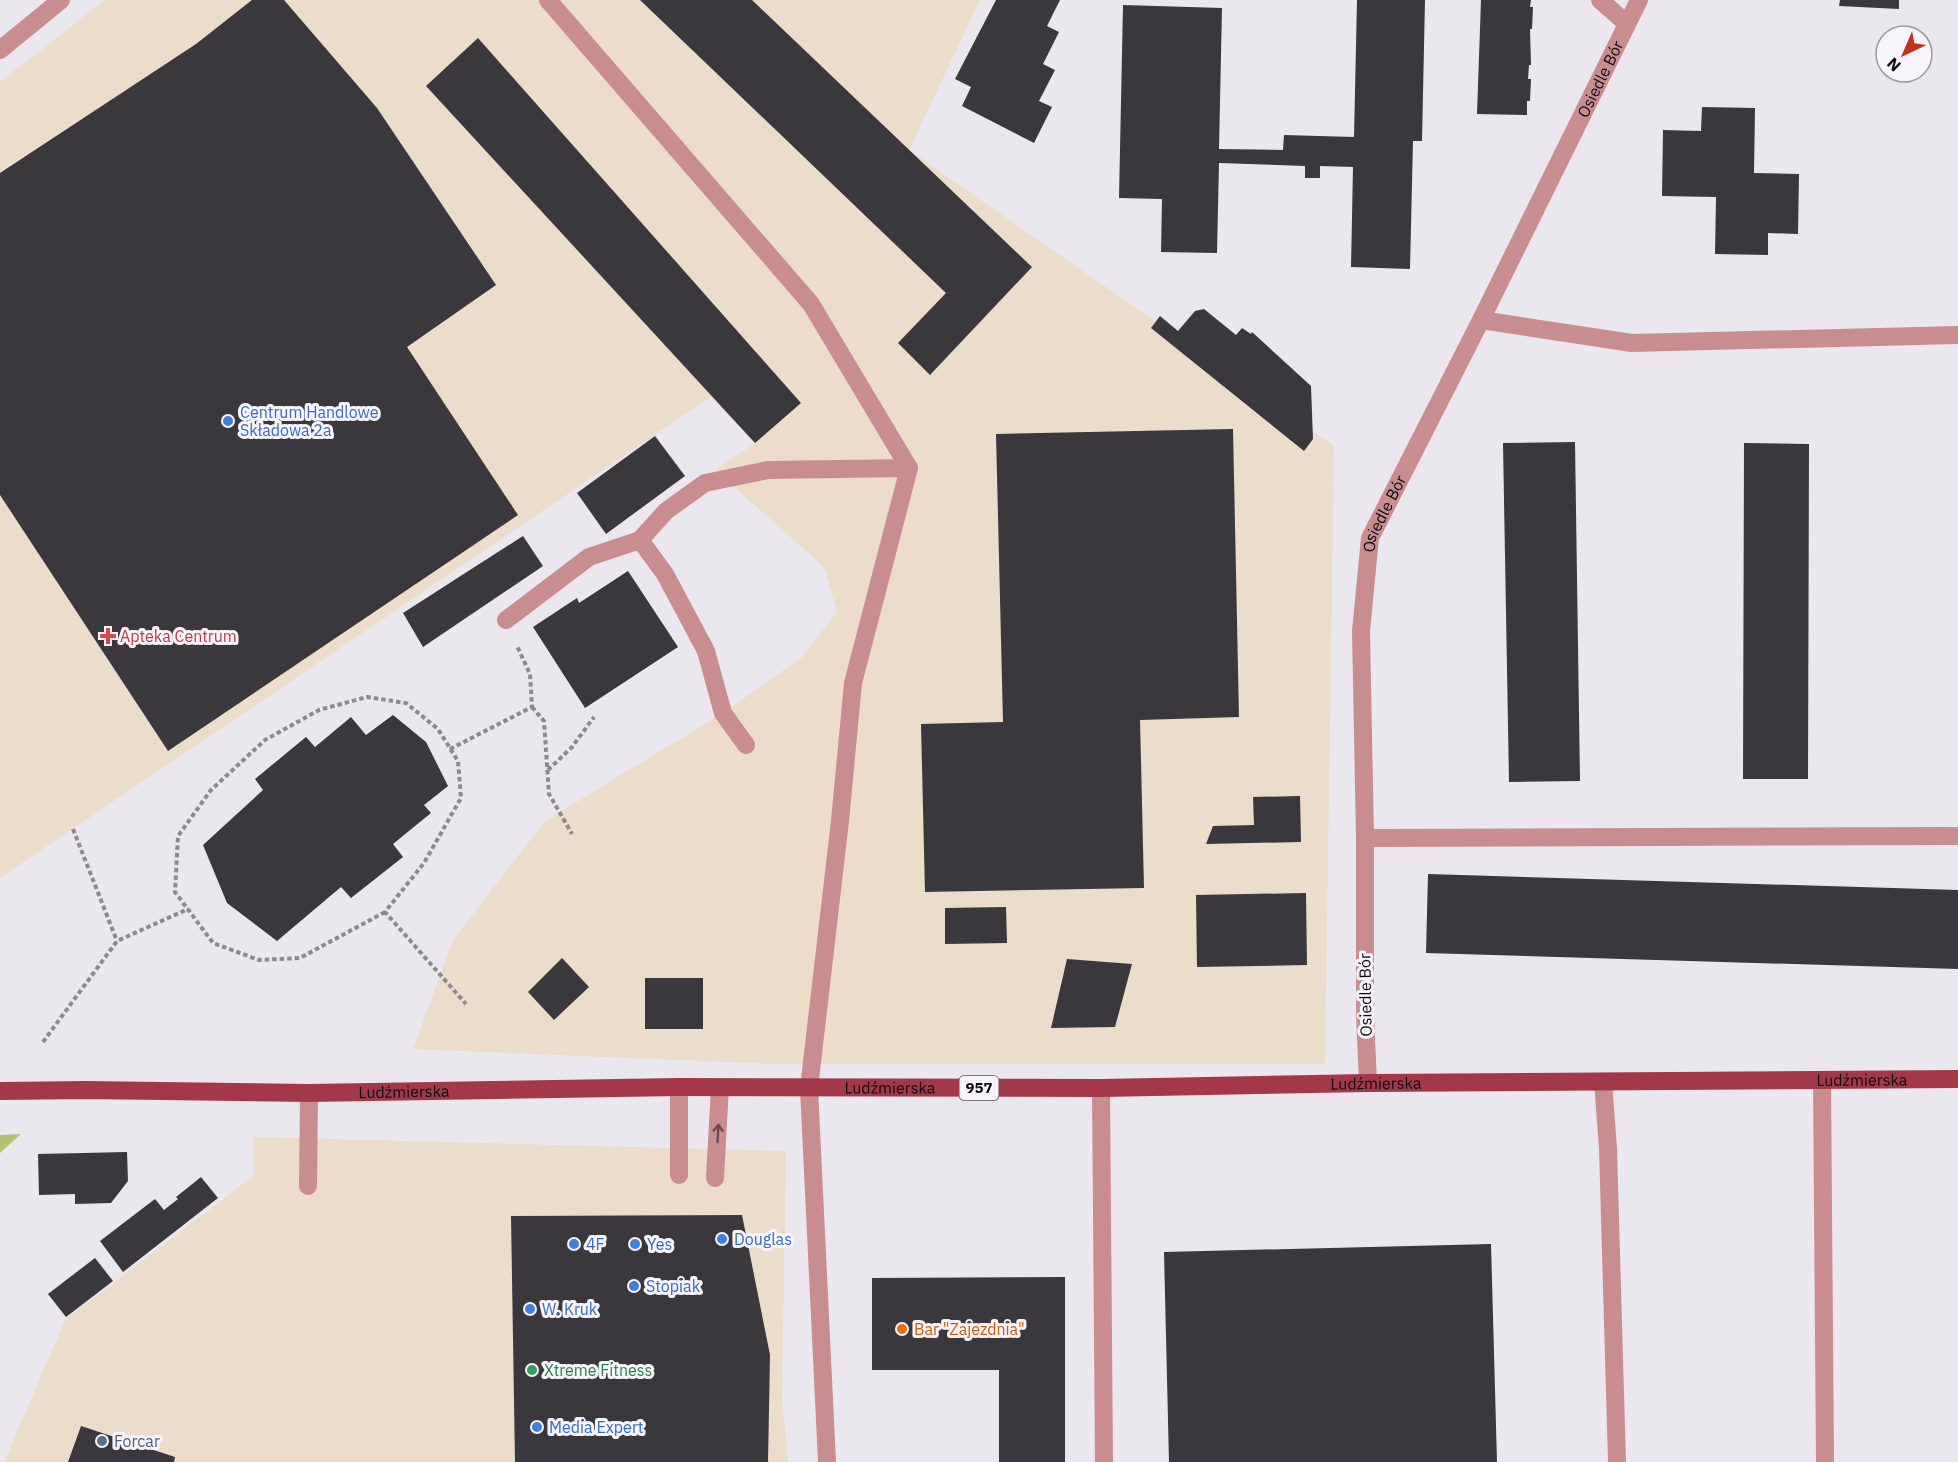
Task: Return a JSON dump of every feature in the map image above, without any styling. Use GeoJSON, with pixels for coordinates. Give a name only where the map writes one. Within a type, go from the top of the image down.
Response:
{"type":"FeatureCollection","features":[{"type":"Feature","properties":{"kind":"main road","name":"Ludźmierska"},"geometry":{"type":"LineString","coordinates":[[0,1091],[309,1093],[679,1088],[1101,1088],[1368,1083],[1958,1079]]}},
{"type":"Feature","properties":{"kind":"street"},"geometry":{"type":"LineString","coordinates":[[0,50],[61,0]]}},
{"type":"Feature","properties":{"kind":"street"},"geometry":{"type":"LineString","coordinates":[[549,0],[811,304],[909,468],[853,683],[840,821],[809,1088],[827,1462]]}},
{"type":"Feature","properties":{"kind":"street"},"geometry":{"type":"LineString","coordinates":[[1600,0],[1626,22]]}},
{"type":"Feature","properties":{"kind":"street","name":"Osiedle Bór"},"geometry":{"type":"LineString","coordinates":[[1368,1083],[1365,1014],[1365,838],[1361,631],[1370,538],[1639,0]]}},
{"type":"Feature","properties":{"kind":"street"},"geometry":{"type":"LineString","coordinates":[[1481,320],[1632,343],[1958,335]]}},
{"type":"Feature","properties":{"kind":"street"},"geometry":{"type":"LineString","coordinates":[[506,620],[589,557],[640,540],[666,512],[705,483],[768,470],[909,468]]}},
{"type":"Feature","properties":{"kind":"street"},"geometry":{"type":"LineString","coordinates":[[640,540],[665,574],[706,651],[723,713],[746,745]]}},
{"type":"Feature","properties":{"kind":"street"},"geometry":{"type":"LineString","coordinates":[[1365,838],[1958,836]]}},
{"type":"Feature","properties":{"kind":"street"},"geometry":{"type":"LineString","coordinates":[[1822,1080],[1825,1462]]}},
{"type":"Feature","properties":{"kind":"street"},"geometry":{"type":"LineString","coordinates":[[1603,1082],[1608,1148],[1617,1462]]}},
{"type":"Feature","properties":{"kind":"street"},"geometry":{"type":"LineString","coordinates":[[679,1088],[679,1175]]}},
{"type":"Feature","properties":{"kind":"street"},"geometry":{"type":"LineString","coordinates":[[715,1178],[720,1088]]}},
{"type":"Feature","properties":{"kind":"street"},"geometry":{"type":"LineString","coordinates":[[1101,1088],[1104,1462]]}},
{"type":"Feature","properties":{"kind":"street"},"geometry":{"type":"LineString","coordinates":[[308,1186],[309,1093]]}},
{"type":"Feature","properties":{"kind":"path"},"geometry":{"type":"LineString","coordinates":[[506,620],[530,674],[532,707],[544,721],[549,794],[572,834]]}},
{"type":"Feature","properties":{"kind":"path"},"geometry":{"type":"LineString","coordinates":[[367,697],[406,703],[438,729],[450,749],[458,761],[461,798],[424,863],[385,912],[300,958],[259,960],[213,943],[176,892],[178,836],[211,790],[265,740],[319,710],[367,697]]}},
{"type":"Feature","properties":{"kind":"path"},"geometry":{"type":"LineString","coordinates":[[450,749],[532,707]]}},
{"type":"Feature","properties":{"kind":"path"},"geometry":{"type":"LineString","coordinates":[[548,771],[572,747],[594,717]]}},
{"type":"Feature","properties":{"kind":"path"},"geometry":{"type":"LineString","coordinates":[[73,829],[117,941]]}},
{"type":"Feature","properties":{"kind":"path"},"geometry":{"type":"LineString","coordinates":[[42,1042],[117,941],[188,909]]}},
{"type":"Feature","properties":{"kind":"path"},"geometry":{"type":"LineString","coordinates":[[385,912],[466,1004]]}},
{"type":"Feature","properties":{"kind":"shaded area"},"geometry":{"type":"Polygon","coordinates":[[[105,0],[980,0],[909,150],[1334,446],[1325,1064],[777,1064],[413,1049],[453,940],[545,821],[723,713],[801,658],[837,612],[824,567],[715,470],[755,443],[711,397],[0,878],[0,82],[105,0]]]}},
{"type":"Feature","properties":{"kind":"shaded area","name":"Stopiak"},"geometry":{"type":"Polygon","coordinates":[[[254,1137],[786,1151],[782,1399],[788,1462],[4,1462],[65,1320],[253,1176],[254,1137]]]}},
{"type":"Feature","properties":{"kind":"green space"},"geometry":{"type":"Polygon","coordinates":[[[21,1134],[0,1153],[0,1135],[21,1134]]]}},
{"type":"Feature","properties":{"kind":"building","name":"Centrum Handlowe Składowa 2a"},"geometry":{"type":"Polygon","coordinates":[[[252,0],[284,0],[377,108],[496,285],[407,347],[518,515],[168,751],[0,495],[0,173],[196,44],[252,0]]]}},
{"type":"Feature","properties":{"kind":"building"},"geometry":{"type":"Polygon","coordinates":[[[640,0],[752,0],[1032,267],[930,375],[898,343],[946,293],[640,0]]]}},
{"type":"Feature","properties":{"kind":"building"},"geometry":{"type":"Polygon","coordinates":[[[996,0],[1060,0],[1047,26],[1059,32],[1043,64],[1055,70],[1039,101],[1052,107],[1034,143],[962,106],[971,87],[955,79],[996,0]]]}},
{"type":"Feature","properties":{"kind":"building"},"geometry":{"type":"Polygon","coordinates":[[[1357,0],[1425,0],[1422,141],[1413,141],[1410,269],[1351,267],[1353,167],[1320,166],[1320,178],[1305,178],[1305,166],[1219,163],[1217,253],[1161,252],[1162,199],[1119,198],[1123,5],[1222,8],[1219,149],[1283,150],[1284,135],[1354,137],[1357,0]]]}},
{"type":"Feature","properties":{"kind":"building"},"geometry":{"type":"Polygon","coordinates":[[[1481,0],[1531,0],[1530,7],[1533,7],[1532,29],[1530,29],[1531,65],[1529,65],[1528,79],[1531,79],[1527,115],[1477,114],[1481,0]]]}},
{"type":"Feature","properties":{"kind":"building"},"geometry":{"type":"Polygon","coordinates":[[[1840,0],[1899,0],[1899,9],[1839,6],[1840,0]]]}},
{"type":"Feature","properties":{"kind":"building"},"geometry":{"type":"Polygon","coordinates":[[[478,38],[801,403],[755,443],[426,86],[478,38]]]}},
{"type":"Feature","properties":{"kind":"building"},"geometry":{"type":"Polygon","coordinates":[[[1702,107],[1755,108],[1754,173],[1799,174],[1798,234],[1768,233],[1768,255],[1715,254],[1716,197],[1662,196],[1663,130],[1701,131],[1702,107]]]}},
{"type":"Feature","properties":{"kind":"building"},"geometry":{"type":"Polygon","coordinates":[[[1204,309],[1236,335],[1242,328],[1251,334],[1252,332],[1311,386],[1313,439],[1304,451],[1151,328],[1160,316],[1178,331],[1195,311],[1204,309]]]}},
{"type":"Feature","properties":{"kind":"building"},"geometry":{"type":"Polygon","coordinates":[[[1233,429],[1239,717],[1140,720],[1144,888],[925,892],[921,724],[1003,722],[996,434],[1233,429]]]}},
{"type":"Feature","properties":{"kind":"building"},"geometry":{"type":"Polygon","coordinates":[[[655,436],[685,476],[606,534],[577,493],[655,436]]]}},
{"type":"Feature","properties":{"kind":"building"},"geometry":{"type":"Polygon","coordinates":[[[1575,442],[1580,781],[1509,782],[1503,443],[1575,442]]]}},
{"type":"Feature","properties":{"kind":"building"},"geometry":{"type":"Polygon","coordinates":[[[1744,443],[1809,444],[1808,779],[1743,779],[1744,443]]]}},
{"type":"Feature","properties":{"kind":"building"},"geometry":{"type":"Polygon","coordinates":[[[523,536],[543,566],[423,647],[403,613],[523,536]]]}},
{"type":"Feature","properties":{"kind":"building"},"geometry":{"type":"Polygon","coordinates":[[[628,571],[678,647],[585,708],[533,627],[577,598],[579,603],[628,571]]]}},
{"type":"Feature","properties":{"kind":"building"},"geometry":{"type":"Polygon","coordinates":[[[393,715],[426,742],[448,786],[424,805],[431,813],[393,844],[403,857],[351,898],[341,887],[277,941],[227,903],[203,845],[263,790],[255,779],[306,737],[315,747],[351,717],[366,735],[393,715]]]}},
{"type":"Feature","properties":{"kind":"building"},"geometry":{"type":"Polygon","coordinates":[[[1300,796],[1301,842],[1206,844],[1213,826],[1254,825],[1253,797],[1300,796]]]}},
{"type":"Feature","properties":{"kind":"building"},"geometry":{"type":"Polygon","coordinates":[[[1428,874],[1958,890],[1958,969],[1426,953],[1428,874]]]}},
{"type":"Feature","properties":{"kind":"building"},"geometry":{"type":"Polygon","coordinates":[[[1306,893],[1307,965],[1197,967],[1196,895],[1306,893]]]}},
{"type":"Feature","properties":{"kind":"building"},"geometry":{"type":"Polygon","coordinates":[[[1006,907],[1007,943],[945,944],[945,908],[1006,907]]]}},
{"type":"Feature","properties":{"kind":"building"},"geometry":{"type":"Polygon","coordinates":[[[562,958],[589,987],[554,1020],[528,992],[562,958]]]}},
{"type":"Feature","properties":{"kind":"building"},"geometry":{"type":"Polygon","coordinates":[[[1067,959],[1132,964],[1115,1027],[1051,1028],[1067,959]]]}},
{"type":"Feature","properties":{"kind":"building"},"geometry":{"type":"Polygon","coordinates":[[[645,978],[703,978],[703,1029],[645,1029],[645,978]]]}},
{"type":"Feature","properties":{"kind":"building"},"geometry":{"type":"Polygon","coordinates":[[[127,1152],[128,1181],[111,1203],[75,1204],[75,1194],[39,1195],[38,1154],[127,1152]]]}},
{"type":"Feature","properties":{"kind":"building"},"geometry":{"type":"Polygon","coordinates":[[[201,1177],[218,1198],[123,1272],[100,1241],[155,1199],[164,1210],[201,1177]]]}},
{"type":"Feature","properties":{"kind":"building","name":"Stopiak"},"geometry":{"type":"Polygon","coordinates":[[[742,1215],[770,1355],[768,1462],[515,1462],[511,1216],[742,1215]]]}},
{"type":"Feature","properties":{"kind":"building"},"geometry":{"type":"Polygon","coordinates":[[[1491,1244],[1497,1462],[1169,1462],[1164,1252],[1491,1244]]]}},
{"type":"Feature","properties":{"kind":"building"},"geometry":{"type":"Polygon","coordinates":[[[95,1258],[113,1281],[66,1317],[48,1294],[95,1258]]]}},
{"type":"Feature","properties":{"kind":"building"},"geometry":{"type":"Polygon","coordinates":[[[1065,1277],[1065,1462],[999,1462],[999,1370],[872,1370],[872,1278],[1065,1277]]]}},
{"type":"Feature","properties":{"kind":"building","name":"Forcar"},"geometry":{"type":"Polygon","coordinates":[[[81,1426],[175,1457],[174,1462],[68,1462],[81,1426]]]}},
{"type":"Feature","properties":{"kind":"place","name":"Centrum Handlowe Składowa 2a"},"geometry":{"type":"Point","coordinates":[228,421]}},
{"type":"Feature","properties":{"kind":"place","name":"Apteka Centrum"},"geometry":{"type":"Point","coordinates":[108,636]}},
{"type":"Feature","properties":{"kind":"place","name":"Douglas"},"geometry":{"type":"Point","coordinates":[722,1239]}},
{"type":"Feature","properties":{"kind":"place","name":"4F"},"geometry":{"type":"Point","coordinates":[574,1244]}},
{"type":"Feature","properties":{"kind":"place","name":"Yes"},"geometry":{"type":"Point","coordinates":[635,1244]}},
{"type":"Feature","properties":{"kind":"place","name":"Stopiak"},"geometry":{"type":"Point","coordinates":[634,1286]}},
{"type":"Feature","properties":{"kind":"place","name":"W. Kruk"},"geometry":{"type":"Point","coordinates":[530,1309]}},
{"type":"Feature","properties":{"kind":"place","name":"Bar \"Zajezdnia\""},"geometry":{"type":"Point","coordinates":[902,1329]}},
{"type":"Feature","properties":{"kind":"place","name":"Xtreme Fitness"},"geometry":{"type":"Point","coordinates":[532,1370]}},
{"type":"Feature","properties":{"kind":"place","name":"Media Expert"},"geometry":{"type":"Point","coordinates":[537,1427]}},
{"type":"Feature","properties":{"kind":"place","name":"Forcar"},"geometry":{"type":"Point","coordinates":[102,1441]}}]}
